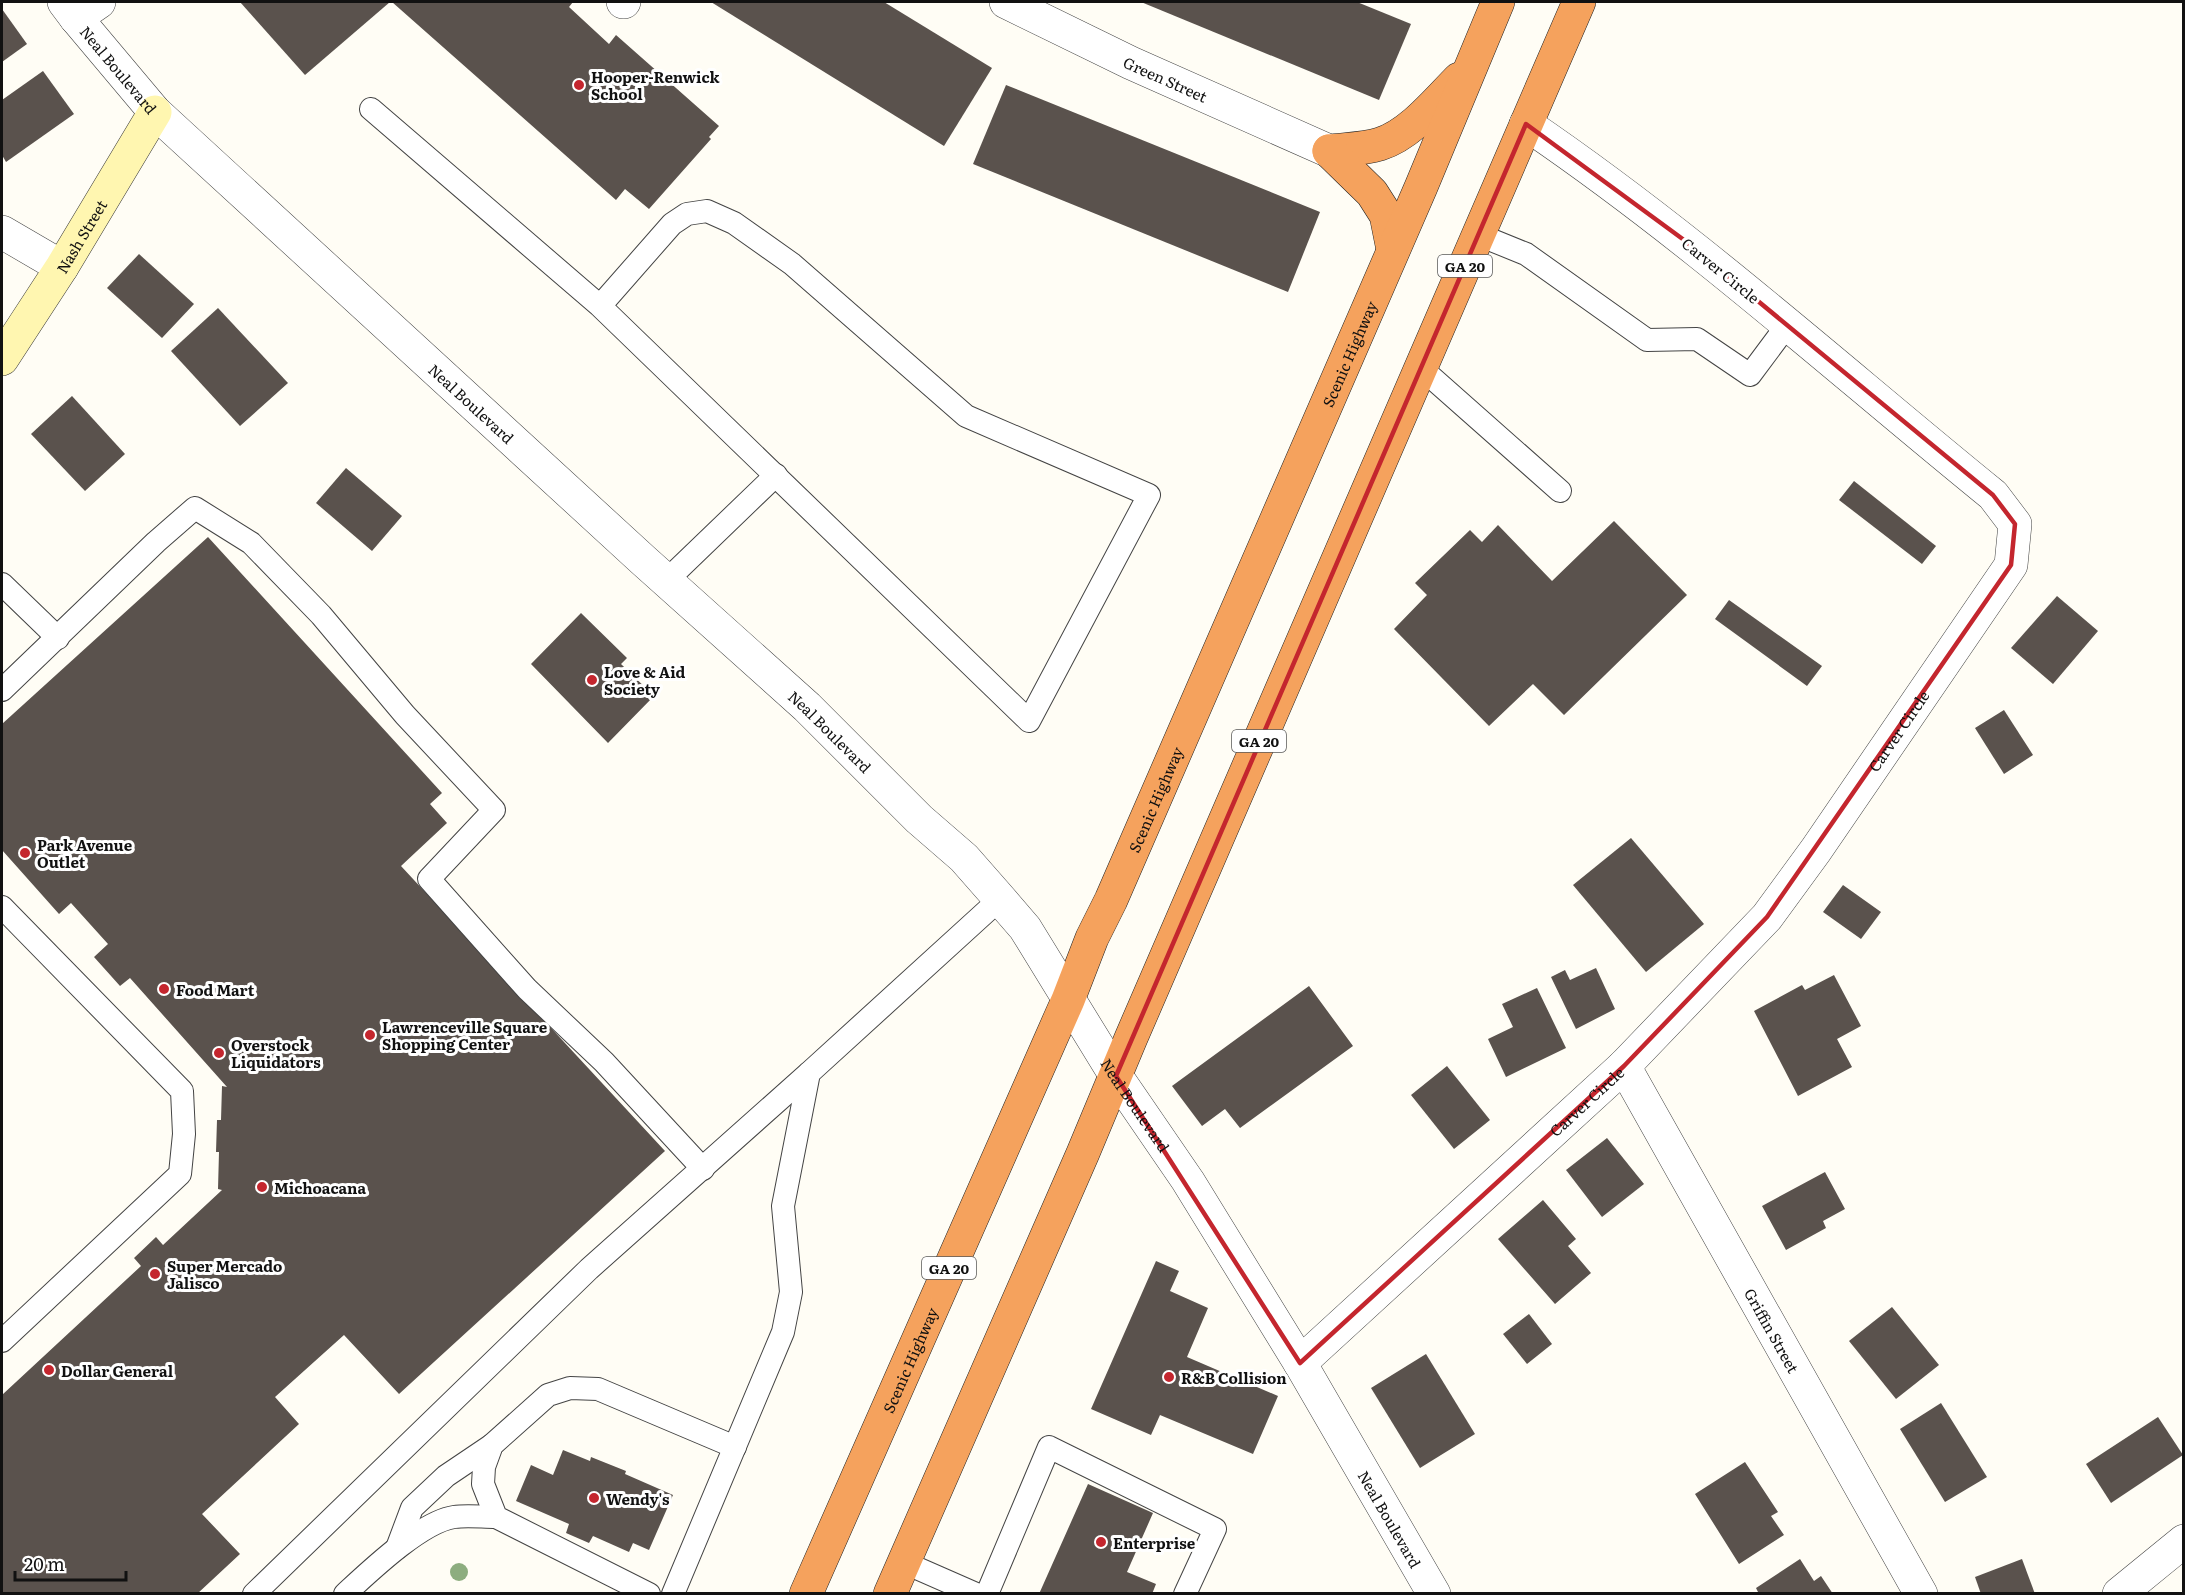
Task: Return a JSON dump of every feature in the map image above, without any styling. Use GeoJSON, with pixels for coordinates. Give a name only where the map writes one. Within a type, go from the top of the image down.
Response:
{"type":"FeatureCollection","features":[{"type":"Feature","properties":{"kind":"highway","name":"Scenic Highway"},"geometry":{"type":"LineString","coordinates":[[806,1593],[1068,1000],[1092,938],[1111,900],[1394,250],[1498,2]]}},
{"type":"Feature","properties":{"kind":"highway","name":"GA 20"},"geometry":{"type":"LineString","coordinates":[[890,1593],[1116,1076],[1579,2]]}},
{"type":"Feature","properties":{"kind":"highway"},"geometry":{"type":"LineString","coordinates":[[1329,151],[1380,144],[1394,138],[1422,117],[1471,67]]}},
{"type":"Feature","properties":{"kind":"highway"},"geometry":{"type":"LineString","coordinates":[[1329,151],[1372,193],[1386,215],[1394,250]]}},
{"type":"Feature","properties":{"kind":"street","name":"Green Street"},"geometry":{"type":"LineString","coordinates":[[1005,2],[1131,63],[1329,151]]}},
{"type":"Feature","properties":{"kind":"street","name":"Neal Boulevard"},"geometry":{"type":"LineString","coordinates":[[80,7],[154,112],[666,581],[807,707],[919,819],[964,858],[1025,928],[1116,1076],[1188,1181],[1300,1363],[1434,1593]]}},
{"type":"Feature","properties":{"kind":"street","name":"Nash Street"},"geometry":{"type":"LineString","coordinates":[[2,359],[62,267],[154,112]]}},
{"type":"Feature","properties":{"kind":"street","name":"Carver Circle"},"geometry":{"type":"LineString","coordinates":[[1300,1363],[1624,1066],[1767,917],[1816,850],[2011,566],[2015,524],[1994,495],[1788,324],[1674,233],[1566,151],[1526,124]]}},
{"type":"Feature","properties":{"kind":"street"},"geometry":{"type":"LineString","coordinates":[[2,232],[62,267]]}},
{"type":"Feature","properties":{"kind":"street","name":"Griffin Street"},"geometry":{"type":"LineString","coordinates":[[1624,1066],[1921,1593]]}},
{"type":"Feature","properties":{"kind":"street"},"geometry":{"type":"LineString","coordinates":[[2118,1593],[2184,1541]]}},
{"type":"Feature","properties":{"kind":"lane"},"geometry":{"type":"LineString","coordinates":[[371,109],[600,306],[1029,721],[1149,495],[966,416],[792,264],[734,223],[707,211],[687,214],[672,224],[600,306]]}},
{"type":"Feature","properties":{"kind":"lane"},"geometry":{"type":"LineString","coordinates":[[1479,235],[1526,254],[1647,340],[1698,339],[1750,375],[1788,324]]}},
{"type":"Feature","properties":{"kind":"lane"},"geometry":{"type":"LineString","coordinates":[[1421,368],[1560,491]]}},
{"type":"Feature","properties":{"kind":"lane"},"geometry":{"type":"LineString","coordinates":[[666,581],[776,476]]}},
{"type":"Feature","properties":{"kind":"lane"},"geometry":{"type":"LineString","coordinates":[[2,690],[156,542],[195,508],[251,543],[321,615],[405,715],[494,810],[429,879],[527,989],[604,1062],[703,1169]]}},
{"type":"Feature","properties":{"kind":"lane"},"geometry":{"type":"LineString","coordinates":[[2,584],[58,638]]}},
{"type":"Feature","properties":{"kind":"lane"},"geometry":{"type":"LineString","coordinates":[[254,1593],[589,1269],[703,1169],[1000,899]]}},
{"type":"Feature","properties":{"kind":"lane"},"geometry":{"type":"LineString","coordinates":[[2,907],[182,1091],[184,1134],[180,1174],[2,1341]]}},
{"type":"Feature","properties":{"kind":"lane"},"geometry":{"type":"LineString","coordinates":[[673,1593],[783,1332],[791,1292],[783,1206],[809,1073]]}},
{"type":"Feature","properties":{"kind":"lane"},"geometry":{"type":"LineString","coordinates":[[397,1548],[412,1508],[446,1476],[492,1445],[548,1395],[570,1389],[598,1389],[735,1447]]}},
{"type":"Feature","properties":{"kind":"lane"},"geometry":{"type":"LineString","coordinates":[[492,1445],[484,1467],[483,1484],[496,1517]]}},
{"type":"Feature","properties":{"kind":"lane"},"geometry":{"type":"LineString","coordinates":[[987,1593],[1049,1447],[1215,1529],[1185,1593]]}},
{"type":"Feature","properties":{"kind":"lane"},"geometry":{"type":"LineString","coordinates":[[345,1593],[397,1548],[434,1524],[453,1516],[496,1517],[649,1593]]}},
{"type":"Feature","properties":{"kind":"lane"},"geometry":{"type":"LineString","coordinates":[[903,1562],[976,1593]]}},
{"type":"Feature","properties":{"kind":"highlighted area"},"geometry":{"type":"Polygon","coordinates":[[[1526,124],[1684,240],[1993,495],[2015,524],[2011,565],[1767,917],[1624,1066],[1300,1363],[1116,1076],[1526,124]]]}},
{"type":"Feature","properties":{"kind":"building"},"geometry":{"type":"Polygon","coordinates":[[[240,2],[390,2],[305,75],[240,2]]]}},
{"type":"Feature","properties":{"kind":"building","name":"Hooper-Renwick School"},"geometry":{"type":"Polygon","coordinates":[[[392,2],[573,2],[569,7],[609,44],[616,35],[719,126],[709,137],[711,139],[649,209],[625,189],[616,200],[392,2]]]}},
{"type":"Feature","properties":{"kind":"building"},"geometry":{"type":"Polygon","coordinates":[[[711,2],[884,2],[992,68],[944,146],[711,2]]]}},
{"type":"Feature","properties":{"kind":"building"},"geometry":{"type":"Polygon","coordinates":[[[1141,2],[1357,2],[1411,24],[1379,100],[1141,2]]]}},
{"type":"Feature","properties":{"kind":"building"},"geometry":{"type":"Polygon","coordinates":[[[2,9],[27,44],[2,62],[2,9]]]}},
{"type":"Feature","properties":{"kind":"building"},"geometry":{"type":"Polygon","coordinates":[[[43,71],[74,114],[6,162],[2,155],[2,100],[43,71]]]}},
{"type":"Feature","properties":{"kind":"building"},"geometry":{"type":"Polygon","coordinates":[[[1006,85],[1320,212],[1288,292],[973,164],[1006,85]]]}},
{"type":"Feature","properties":{"kind":"building"},"geometry":{"type":"Polygon","coordinates":[[[139,254],[194,304],[162,338],[107,288],[139,254]]]}},
{"type":"Feature","properties":{"kind":"building"},"geometry":{"type":"Polygon","coordinates":[[[218,308],[288,383],[240,426],[171,351],[218,308]]]}},
{"type":"Feature","properties":{"kind":"building"},"geometry":{"type":"Polygon","coordinates":[[[72,396],[125,454],[85,491],[31,434],[72,396]]]}},
{"type":"Feature","properties":{"kind":"building"},"geometry":{"type":"Polygon","coordinates":[[[346,468],[402,516],[372,551],[316,503],[346,468]]]}},
{"type":"Feature","properties":{"kind":"building"},"geometry":{"type":"Polygon","coordinates":[[[1854,481],[1936,546],[1922,564],[1839,500],[1854,481]]]}},
{"type":"Feature","properties":{"kind":"building"},"geometry":{"type":"Polygon","coordinates":[[[1614,521],[1687,595],[1564,715],[1533,684],[1489,726],[1394,629],[1427,595],[1415,583],[1470,530],[1482,542],[1498,525],[1552,581],[1614,521]]]}},
{"type":"Feature","properties":{"kind":"building","name":"Lawrenceville Square Shopping Center"},"geometry":{"type":"Polygon","coordinates":[[[208,537],[442,793],[430,804],[447,823],[401,866],[665,1151],[399,1394],[344,1335],[275,1397],[299,1424],[202,1514],[240,1554],[197,1594],[2,1594],[2,1395],[141,1266],[134,1258],[156,1237],[163,1245],[222,1190],[218,1189],[217,1120],[221,1120],[222,1086],[227,1087],[130,978],[120,986],[94,957],[108,944],[71,903],[59,914],[2,850],[2,724],[208,537]]]}},
{"type":"Feature","properties":{"kind":"building"},"geometry":{"type":"Polygon","coordinates":[[[2057,596],[2098,631],[2053,684],[2011,648],[2057,596]]]}},
{"type":"Feature","properties":{"kind":"building"},"geometry":{"type":"Polygon","coordinates":[[[1729,600],[1822,666],[1807,686],[1715,619],[1729,600]]]}},
{"type":"Feature","properties":{"kind":"building","name":"Love & Aid Society"},"geometry":{"type":"Polygon","coordinates":[[[581,613],[627,658],[621,664],[654,696],[608,743],[531,664],[581,613]]]}},
{"type":"Feature","properties":{"kind":"building"},"geometry":{"type":"Polygon","coordinates":[[[2004,710],[2033,755],[2004,774],[1975,728],[2004,710]]]}},
{"type":"Feature","properties":{"kind":"building"},"geometry":{"type":"Polygon","coordinates":[[[1631,838],[1704,924],[1646,972],[1573,885],[1631,838]]]}},
{"type":"Feature","properties":{"kind":"building"},"geometry":{"type":"Polygon","coordinates":[[[1843,885],[1881,912],[1861,939],[1823,912],[1843,885]]]}},
{"type":"Feature","properties":{"kind":"building"},"geometry":{"type":"Polygon","coordinates":[[[1596,968],[1615,1009],[1576,1029],[1551,977],[1565,970],[1570,980],[1596,968]]]}},
{"type":"Feature","properties":{"kind":"building"},"geometry":{"type":"Polygon","coordinates":[[[1834,975],[1861,1026],[1837,1039],[1852,1067],[1798,1096],[1754,1011],[1802,985],[1805,990],[1834,975]]]}},
{"type":"Feature","properties":{"kind":"building"},"geometry":{"type":"Polygon","coordinates":[[[1309,986],[1353,1046],[1240,1128],[1225,1109],[1202,1126],[1172,1086],[1309,986]]]}},
{"type":"Feature","properties":{"kind":"building"},"geometry":{"type":"Polygon","coordinates":[[[1537,988],[1566,1048],[1506,1077],[1488,1039],[1513,1027],[1502,1004],[1537,988]]]}},
{"type":"Feature","properties":{"kind":"building"},"geometry":{"type":"Polygon","coordinates":[[[1447,1066],[1490,1120],[1454,1149],[1411,1095],[1447,1066]]]}},
{"type":"Feature","properties":{"kind":"building"},"geometry":{"type":"Polygon","coordinates":[[[1607,1138],[1644,1184],[1602,1217],[1566,1170],[1607,1138]]]}},
{"type":"Feature","properties":{"kind":"building"},"geometry":{"type":"Polygon","coordinates":[[[1825,1172],[1845,1209],[1823,1221],[1826,1228],[1786,1250],[1762,1206],[1825,1172]]]}},
{"type":"Feature","properties":{"kind":"building"},"geometry":{"type":"Polygon","coordinates":[[[1543,1200],[1576,1239],[1568,1246],[1591,1273],[1555,1304],[1498,1239],[1543,1200]]]}},
{"type":"Feature","properties":{"kind":"building","name":"R&B Collision"},"geometry":{"type":"Polygon","coordinates":[[[1156,1261],[1179,1271],[1170,1291],[1208,1308],[1187,1357],[1278,1396],[1253,1454],[1160,1415],[1151,1435],[1091,1409],[1156,1261]]]}},
{"type":"Feature","properties":{"kind":"building"},"geometry":{"type":"Polygon","coordinates":[[[1892,1307],[1939,1365],[1896,1399],[1849,1341],[1892,1307]]]}},
{"type":"Feature","properties":{"kind":"building"},"geometry":{"type":"Polygon","coordinates":[[[1529,1314],[1552,1344],[1527,1364],[1503,1334],[1529,1314]]]}},
{"type":"Feature","properties":{"kind":"building"},"geometry":{"type":"Polygon","coordinates":[[[1426,1354],[1475,1434],[1420,1468],[1371,1388],[1426,1354]]]}},
{"type":"Feature","properties":{"kind":"building"},"geometry":{"type":"Polygon","coordinates":[[[1941,1403],[1987,1477],[1945,1502],[1900,1429],[1941,1403]]]}},
{"type":"Feature","properties":{"kind":"building"},"geometry":{"type":"Polygon","coordinates":[[[2158,1417],[2183,1455],[2111,1503],[2086,1464],[2158,1417]]]}},
{"type":"Feature","properties":{"kind":"building","name":"Wendy's"},"geometry":{"type":"Polygon","coordinates":[[[563,1450],[590,1461],[591,1457],[626,1471],[625,1474],[673,1495],[649,1550],[633,1543],[629,1552],[593,1536],[589,1543],[566,1533],[569,1524],[516,1501],[531,1465],[553,1475],[563,1450]]]}},
{"type":"Feature","properties":{"kind":"building"},"geometry":{"type":"Polygon","coordinates":[[[1745,1462],[1778,1512],[1771,1516],[1784,1535],[1739,1564],[1695,1494],[1745,1462]]]}},
{"type":"Feature","properties":{"kind":"building","name":"Enterprise"},"geometry":{"type":"Polygon","coordinates":[[[1088,1484],[1153,1513],[1127,1572],[1156,1584],[1152,1594],[1039,1594],[1088,1484]]]}},
{"type":"Feature","properties":{"kind":"building"},"geometry":{"type":"Polygon","coordinates":[[[1800,1559],[1814,1581],[1821,1576],[1833,1594],[1759,1594],[1756,1588],[1800,1559]]]}},
{"type":"Feature","properties":{"kind":"building"},"geometry":{"type":"Polygon","coordinates":[[[2022,1559],[2035,1594],[1981,1594],[1975,1577],[2022,1559]]]}},
{"type":"Feature","properties":{"kind":"place","name":"Hooper-Renwick School"},"geometry":{"type":"Point","coordinates":[579,85]}},
{"type":"Feature","properties":{"kind":"place","name":"Love & Aid Society"},"geometry":{"type":"Point","coordinates":[592,680]}},
{"type":"Feature","properties":{"kind":"place","name":"Park Avenue Outlet"},"geometry":{"type":"Point","coordinates":[25,853]}},
{"type":"Feature","properties":{"kind":"place","name":"Food Mart"},"geometry":{"type":"Point","coordinates":[164,989]}},
{"type":"Feature","properties":{"kind":"place","name":"Lawrenceville Square Shopping Center"},"geometry":{"type":"Point","coordinates":[370,1035]}},
{"type":"Feature","properties":{"kind":"place","name":"Overstock Liquidators"},"geometry":{"type":"Point","coordinates":[219,1053]}},
{"type":"Feature","properties":{"kind":"place","name":"Michoacana"},"geometry":{"type":"Point","coordinates":[262,1187]}},
{"type":"Feature","properties":{"kind":"place","name":"Super Mercado Jalisco"},"geometry":{"type":"Point","coordinates":[155,1274]}},
{"type":"Feature","properties":{"kind":"place","name":"Dollar General"},"geometry":{"type":"Point","coordinates":[49,1370]}},
{"type":"Feature","properties":{"kind":"place","name":"R&B Collision"},"geometry":{"type":"Point","coordinates":[1169,1377]}},
{"type":"Feature","properties":{"kind":"place","name":"Wendy's"},"geometry":{"type":"Point","coordinates":[594,1498]}},
{"type":"Feature","properties":{"kind":"place","name":"Enterprise"},"geometry":{"type":"Point","coordinates":[1101,1542]}}]}
